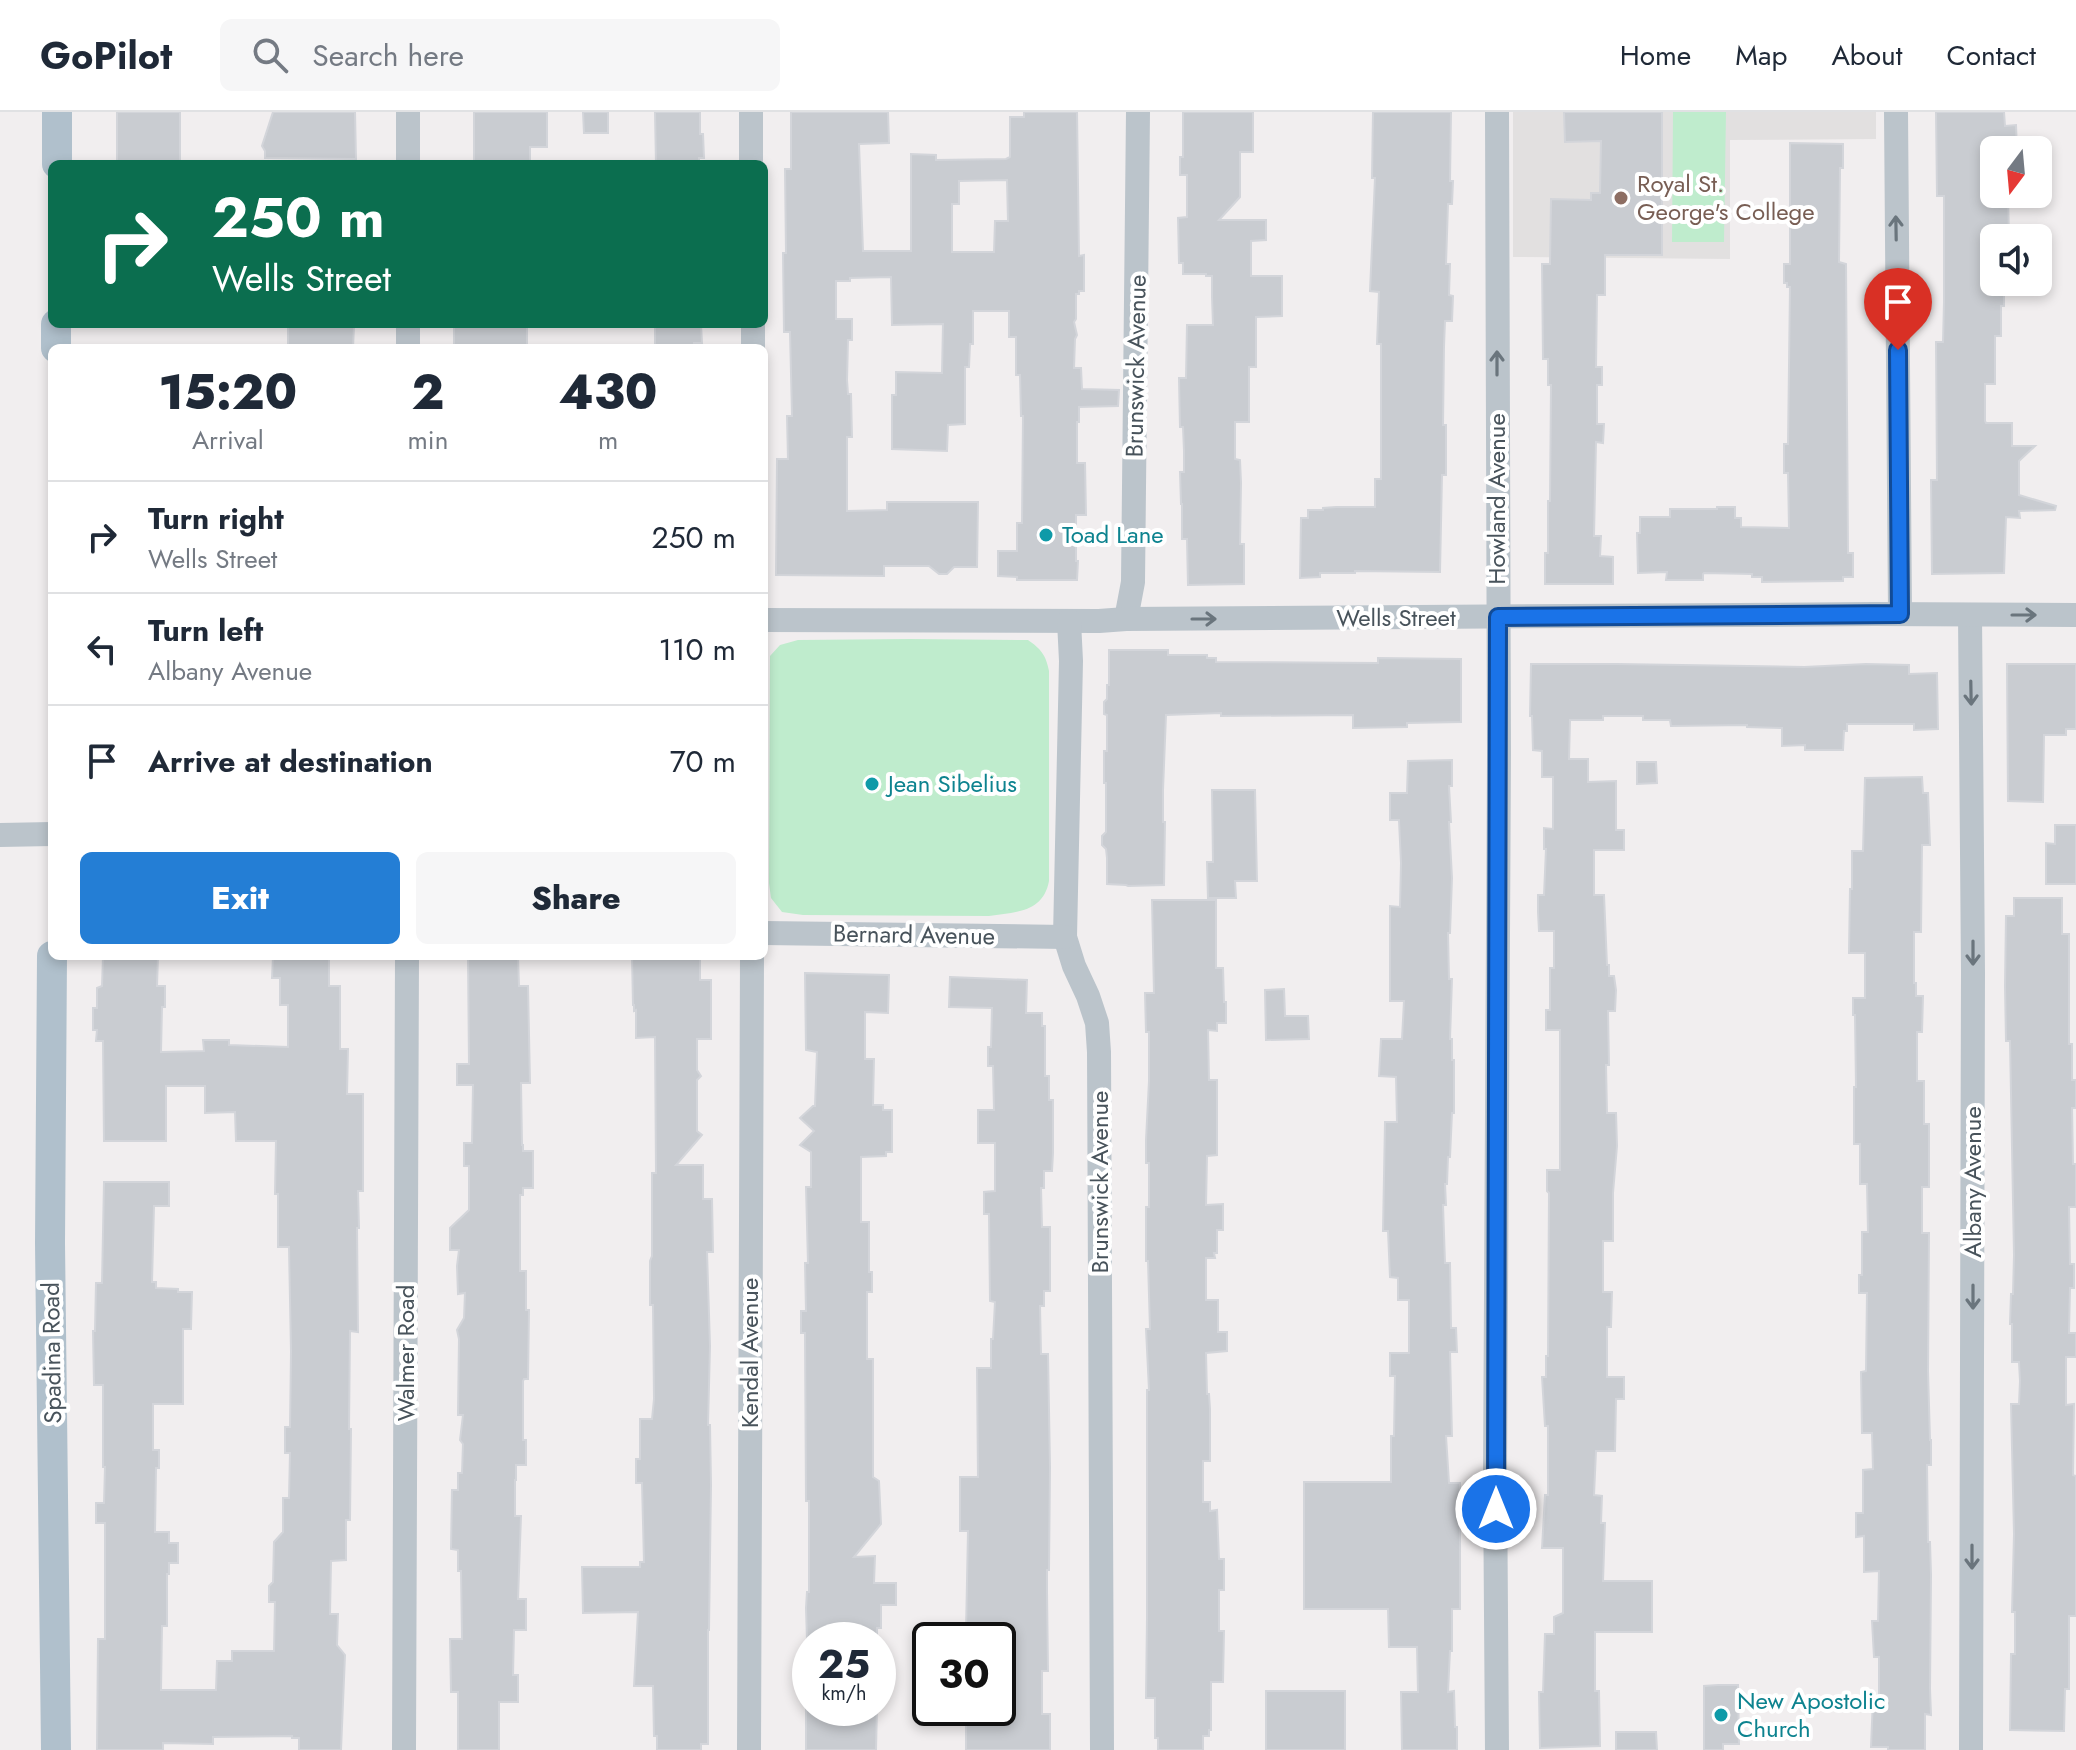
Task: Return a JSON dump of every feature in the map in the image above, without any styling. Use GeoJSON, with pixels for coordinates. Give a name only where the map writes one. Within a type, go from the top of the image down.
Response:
{"type":"FeatureCollection","features":[{"type":"Feature","properties":{"kind":"main road"},"geometry":{"type":"LineString","coordinates":[[57,112],[57,160]]}},
{"type":"Feature","properties":{"kind":"main road","name":"Spadina Road"},"geometry":{"type":"LineString","coordinates":[[52,960],[50,1243],[56,1750]]}},
{"type":"Feature","properties":{"kind":"street"},"geometry":{"type":"LineString","coordinates":[[408,112],[408,160]]}},
{"type":"Feature","properties":{"kind":"street"},"geometry":{"type":"LineString","coordinates":[[751,112],[751,160]]}},
{"type":"Feature","properties":{"kind":"street","name":"Brunswick Avenue"},"geometry":{"type":"LineString","coordinates":[[1126,619],[1133,582],[1138,112]]}},
{"type":"Feature","properties":{"kind":"street","name":"Howland Avenue"},"geometry":{"type":"LineString","coordinates":[[1497,112],[1497,1750]]}},
{"type":"Feature","properties":{"kind":"street"},"geometry":{"type":"LineString","coordinates":[[1896,112],[1900,614]]}},
{"type":"Feature","properties":{"kind":"street","name":"Albany Avenue"},"geometry":{"type":"LineString","coordinates":[[1970,615],[1973,972],[1971,1750]]}},
{"type":"Feature","properties":{"kind":"street","name":"Wells Street"},"geometry":{"type":"LineString","coordinates":[[768,620],[2076,615]]}},
{"type":"Feature","properties":{"kind":"street","name":"Brunswick Avenue"},"geometry":{"type":"LineString","coordinates":[[1069,621],[1071,676],[1065,937],[1097,1023],[1099,1052],[1102,1750]]}},
{"type":"Feature","properties":{"kind":"street"},"geometry":{"type":"LineString","coordinates":[[0,835],[48,834]]}},
{"type":"Feature","properties":{"kind":"street","name":"Bernard Avenue"},"geometry":{"type":"LineString","coordinates":[[768,933],[1065,937]]}},
{"type":"Feature","properties":{"kind":"street","name":"Walmer Road"},"geometry":{"type":"LineString","coordinates":[[404,1750],[407,960]]}},
{"type":"Feature","properties":{"kind":"street","name":"Kendal Avenue"},"geometry":{"type":"LineString","coordinates":[[749,1750],[752,960]]}},
{"type":"Feature","properties":{"kind":"shaded area","name":"Royal St. George's College"},"geometry":{"type":"Polygon","coordinates":[[[1513,112],[1876,112],[1876,139],[1730,140],[1730,259],[1513,257],[1513,112]]]}},
{"type":"Feature","properties":{"kind":"green space"},"geometry":{"type":"Polygon","coordinates":[[[1673,112],[1726,112],[1724,242],[1672,242],[1673,112]]]}},
{"type":"Feature","properties":{"kind":"green space"},"geometry":{"type":"Polygon","coordinates":[[[798,640],[1028,640],[1044,657],[1049,671],[1049,881],[1046,892],[1026,909],[989,916],[803,915],[782,912],[771,898],[769,883],[770,656],[780,645],[798,640]]]}},
{"type":"Feature","properties":{"kind":"building"},"geometry":{"type":"Polygon","coordinates":[[[117,112],[180,112],[180,160],[117,160],[117,112]]]}},
{"type":"Feature","properties":{"kind":"building"},"geometry":{"type":"Polygon","coordinates":[[[273,112],[355,112],[356,159],[265,158],[262,146],[273,112]]]}},
{"type":"Feature","properties":{"kind":"building"},"geometry":{"type":"Polygon","coordinates":[[[474,112],[547,112],[547,147],[530,147],[530,160],[474,160],[474,112]]]}},
{"type":"Feature","properties":{"kind":"building"},"geometry":{"type":"Polygon","coordinates":[[[583,112],[608,112],[608,133],[584,133],[583,112]]]}},
{"type":"Feature","properties":{"kind":"building"},"geometry":{"type":"Polygon","coordinates":[[[655,112],[700,112],[704,158],[656,160],[655,112]]]}},
{"type":"Feature","properties":{"kind":"building"},"geometry":{"type":"Polygon","coordinates":[[[791,112],[888,112],[889,143],[859,144],[863,251],[911,251],[911,154],[936,155],[936,160],[1006,159],[1010,157],[1010,117],[1024,117],[1024,112],[1077,112],[1079,256],[1084,255],[1084,291],[1076,294],[1074,368],[1081,368],[1082,389],[1119,390],[1118,406],[1079,407],[1077,463],[1085,463],[1086,515],[1076,515],[1077,580],[1017,580],[1017,577],[998,576],[998,551],[1017,551],[1017,523],[1022,523],[1023,416],[1020,375],[1016,375],[1016,337],[1009,337],[1009,311],[973,311],[973,344],[970,344],[969,367],[965,367],[965,424],[948,425],[947,451],[892,449],[892,395],[896,395],[896,372],[942,373],[943,324],[892,325],[891,277],[836,281],[836,319],[852,319],[852,340],[848,340],[847,380],[848,394],[851,394],[852,437],[847,437],[847,511],[887,510],[887,502],[978,502],[977,567],[954,567],[947,574],[939,574],[929,566],[884,566],[884,576],[776,575],[777,459],[788,459],[787,416],[792,416],[790,332],[784,332],[783,253],[786,253],[785,169],[791,169],[791,112]],[[1007,180],[959,181],[959,204],[952,204],[952,252],[994,252],[995,221],[1008,221],[1007,180]]]}},
{"type":"Feature","properties":{"kind":"building"},"geometry":{"type":"Polygon","coordinates":[[[1183,112],[1253,112],[1253,152],[1240,152],[1240,197],[1219,220],[1266,220],[1266,240],[1251,241],[1251,276],[1282,276],[1282,316],[1256,317],[1256,367],[1249,367],[1249,422],[1235,422],[1235,459],[1240,460],[1240,544],[1244,544],[1244,584],[1188,585],[1187,539],[1182,539],[1180,472],[1184,472],[1184,451],[1179,378],[1186,378],[1187,325],[1213,325],[1212,276],[1183,274],[1183,263],[1179,263],[1178,218],[1187,217],[1187,175],[1180,175],[1183,112]]]}},
{"type":"Feature","properties":{"kind":"building"},"geometry":{"type":"Polygon","coordinates":[[[1373,112],[1451,112],[1450,181],[1453,181],[1452,204],[1448,204],[1446,264],[1450,264],[1449,295],[1453,296],[1452,321],[1445,321],[1443,425],[1446,425],[1446,475],[1442,475],[1440,572],[1355,571],[1320,573],[1320,577],[1300,578],[1301,518],[1308,518],[1308,510],[1375,507],[1375,479],[1381,479],[1381,344],[1377,344],[1379,292],[1370,291],[1375,178],[1372,178],[1373,112]]]}},
{"type":"Feature","properties":{"kind":"building"},"geometry":{"type":"Polygon","coordinates":[[[1564,112],[1662,112],[1662,255],[1605,255],[1605,295],[1597,295],[1596,367],[1602,367],[1602,385],[1597,385],[1597,424],[1604,424],[1603,443],[1596,442],[1594,536],[1601,536],[1600,556],[1613,557],[1613,584],[1545,584],[1550,501],[1551,385],[1548,385],[1548,359],[1543,359],[1542,264],[1550,264],[1551,199],[1591,200],[1591,193],[1600,193],[1601,141],[1565,142],[1564,112]]]}},
{"type":"Feature","properties":{"kind":"building"},"geometry":{"type":"Polygon","coordinates":[[[1936,112],[2004,112],[2005,126],[2016,125],[2016,136],[1980,136],[1980,208],[2008,208],[2009,224],[1980,224],[1980,296],[2004,296],[2001,336],[1995,336],[1995,384],[1985,384],[1985,421],[2012,423],[2012,446],[2035,446],[2019,461],[2019,495],[2056,506],[2055,510],[2019,511],[2020,518],[2006,517],[2004,573],[1932,574],[1931,480],[1937,480],[1936,342],[1943,342],[1944,302],[1944,196],[1937,196],[1936,112]]]}},
{"type":"Feature","properties":{"kind":"building"},"geometry":{"type":"Polygon","coordinates":[[[1790,143],[1843,144],[1839,262],[1846,264],[1848,553],[1853,553],[1853,577],[1843,577],[1843,581],[1762,582],[1762,577],[1752,577],[1752,574],[1704,573],[1703,580],[1666,580],[1667,572],[1638,573],[1637,533],[1640,533],[1640,517],[1670,517],[1670,509],[1735,507],[1735,518],[1741,518],[1741,527],[1789,528],[1784,444],[1788,444],[1790,287],[1784,283],[1784,264],[1790,264],[1790,143]]]}},
{"type":"Feature","properties":{"kind":"building"},"geometry":{"type":"Polygon","coordinates":[[[288,328],[354,328],[353,344],[288,344],[288,328]]]}},
{"type":"Feature","properties":{"kind":"building"},"geometry":{"type":"Polygon","coordinates":[[[454,328],[527,328],[527,344],[454,344],[454,328]]]}},
{"type":"Feature","properties":{"kind":"building"},"geometry":{"type":"Polygon","coordinates":[[[655,328],[701,328],[702,343],[655,344],[655,328]]]}},
{"type":"Feature","properties":{"kind":"building"},"geometry":{"type":"Polygon","coordinates":[[[1109,650],[1168,650],[1168,655],[1207,655],[1207,658],[1216,658],[1216,662],[1378,663],[1378,658],[1461,659],[1461,722],[1353,728],[1353,715],[1166,715],[1164,885],[1107,884],[1107,858],[1102,836],[1106,832],[1104,751],[1107,751],[1107,715],[1104,714],[1104,702],[1109,685],[1109,650]]]}},
{"type":"Feature","properties":{"kind":"building"},"geometry":{"type":"Polygon","coordinates":[[[1531,664],[1804,667],[1866,664],[1909,665],[1909,674],[1937,673],[1938,729],[1914,730],[1914,724],[1847,724],[1843,750],[1805,750],[1805,745],[1782,746],[1782,728],[1671,726],[1670,720],[1643,720],[1643,716],[1570,720],[1569,759],[1588,759],[1588,782],[1616,781],[1616,830],[1624,830],[1624,850],[1594,850],[1594,895],[1604,895],[1607,965],[1609,976],[1614,976],[1616,990],[1615,1011],[1608,1011],[1609,1065],[1606,1065],[1607,1113],[1616,1113],[1617,1146],[1613,1241],[1603,1241],[1603,1292],[1612,1292],[1611,1327],[1607,1327],[1607,1377],[1624,1377],[1624,1399],[1616,1399],[1615,1451],[1596,1451],[1594,1495],[1602,1496],[1601,1523],[1605,1523],[1603,1581],[1652,1581],[1652,1632],[1595,1632],[1595,1691],[1599,1691],[1600,1746],[1540,1748],[1539,1692],[1543,1692],[1545,1634],[1554,1634],[1554,1617],[1563,1613],[1563,1548],[1542,1548],[1545,1495],[1548,1495],[1548,1426],[1545,1426],[1542,1377],[1546,1377],[1548,1356],[1547,1170],[1560,1170],[1560,1030],[1546,1030],[1546,1010],[1550,1010],[1550,968],[1554,968],[1554,931],[1539,931],[1538,895],[1544,895],[1544,828],[1553,829],[1553,777],[1542,777],[1542,751],[1533,750],[1531,664]]]}},
{"type":"Feature","properties":{"kind":"building"},"geometry":{"type":"Polygon","coordinates":[[[2007,664],[2076,664],[2076,729],[2066,729],[2066,735],[2044,735],[2043,802],[2008,801],[2007,664]]]}},
{"type":"Feature","properties":{"kind":"building"},"geometry":{"type":"Polygon","coordinates":[[[1452,760],[1449,822],[1452,878],[1448,933],[1449,979],[1452,979],[1450,1039],[1454,1060],[1454,1113],[1445,1184],[1446,1205],[1443,1205],[1445,1263],[1450,1263],[1451,1328],[1456,1328],[1457,1352],[1450,1352],[1452,1436],[1446,1436],[1449,1483],[1460,1483],[1460,1609],[1452,1609],[1448,1692],[1454,1691],[1457,1750],[1402,1750],[1401,1692],[1418,1692],[1417,1647],[1389,1647],[1388,1609],[1304,1609],[1304,1482],[1391,1482],[1395,1376],[1390,1376],[1390,1353],[1409,1353],[1409,1300],[1398,1300],[1398,1278],[1390,1277],[1388,1231],[1383,1231],[1385,1122],[1397,1122],[1396,1077],[1379,1076],[1381,1039],[1402,1039],[1404,1001],[1390,1001],[1390,906],[1400,907],[1401,863],[1399,820],[1390,820],[1390,793],[1407,793],[1408,761],[1452,760]]]}},
{"type":"Feature","properties":{"kind":"building"},"geometry":{"type":"Polygon","coordinates":[[[1637,762],[1656,762],[1657,783],[1637,784],[1637,762]]]}},
{"type":"Feature","properties":{"kind":"building"},"geometry":{"type":"Polygon","coordinates":[[[1922,777],[1923,793],[1928,793],[1930,845],[1922,845],[1921,932],[1914,932],[1914,983],[1916,996],[1923,996],[1922,1032],[1917,1032],[1917,1081],[1924,1081],[1924,1124],[1929,1124],[1929,1187],[1922,1187],[1922,1233],[1929,1233],[1931,1465],[1927,1465],[1931,1715],[1925,1714],[1925,1750],[1888,1750],[1888,1747],[1871,1747],[1873,1698],[1879,1698],[1879,1657],[1874,1657],[1872,1621],[1878,1621],[1879,1571],[1864,1572],[1864,1536],[1856,1537],[1856,1513],[1863,1513],[1863,1470],[1873,1469],[1872,1433],[1862,1433],[1861,1372],[1866,1371],[1867,1293],[1859,1293],[1862,1232],[1868,1232],[1867,1184],[1860,1184],[1860,1144],[1854,1144],[1853,998],[1865,998],[1865,953],[1849,953],[1850,889],[1852,851],[1863,851],[1865,778],[1922,777]]]}},
{"type":"Feature","properties":{"kind":"building"},"geometry":{"type":"Polygon","coordinates":[[[1212,790],[1255,790],[1257,881],[1235,881],[1236,898],[1208,898],[1207,862],[1213,862],[1212,790]]]}},
{"type":"Feature","properties":{"kind":"building"},"geometry":{"type":"Polygon","coordinates":[[[2055,825],[2076,825],[2076,884],[2046,884],[2046,843],[2055,844],[2055,825]]]}},
{"type":"Feature","properties":{"kind":"building"},"geometry":{"type":"Polygon","coordinates":[[[2014,898],[2062,898],[2062,934],[2069,934],[2069,1044],[2072,1044],[2072,1080],[2076,1080],[2076,1108],[2072,1108],[2076,1207],[2069,1207],[2070,1264],[2074,1264],[2074,1288],[2070,1288],[2069,1333],[2076,1333],[2076,1357],[2066,1357],[2066,1405],[2074,1404],[2076,1616],[2069,1616],[2069,1689],[2065,1689],[2064,1731],[2010,1730],[2011,1654],[2015,1654],[2011,1404],[2019,1404],[2020,1381],[2019,1362],[2012,1362],[2010,1324],[2014,1255],[2010,1041],[2006,1041],[2005,986],[2006,916],[2014,916],[2014,898]]]}},
{"type":"Feature","properties":{"kind":"building"},"geometry":{"type":"Polygon","coordinates":[[[1152,900],[1216,900],[1216,968],[1223,968],[1226,1002],[1226,1023],[1217,1023],[1217,1031],[1208,1030],[1209,1080],[1217,1080],[1217,1155],[1207,1156],[1206,1205],[1223,1204],[1223,1230],[1217,1230],[1215,1258],[1206,1258],[1206,1300],[1218,1300],[1218,1332],[1227,1332],[1227,1351],[1206,1353],[1210,1461],[1203,1461],[1203,1502],[1210,1502],[1210,1511],[1217,1510],[1219,1559],[1224,1559],[1224,1590],[1219,1590],[1219,1631],[1224,1631],[1223,1682],[1211,1682],[1211,1730],[1209,1736],[1203,1736],[1203,1750],[1158,1750],[1155,1698],[1146,1698],[1149,1390],[1146,1329],[1150,1329],[1146,1261],[1149,1032],[1146,1032],[1145,993],[1154,993],[1152,900]]]}},
{"type":"Feature","properties":{"kind":"building"},"geometry":{"type":"Polygon","coordinates":[[[103,960],[158,960],[157,986],[165,986],[161,1052],[204,1051],[203,1040],[229,1040],[229,1045],[288,1047],[288,1005],[280,1005],[280,978],[272,978],[273,960],[329,960],[329,986],[340,986],[340,1049],[348,1049],[347,1094],[363,1094],[363,1191],[358,1191],[357,1228],[358,1332],[350,1331],[350,1520],[346,1520],[346,1560],[331,1561],[330,1614],[338,1614],[337,1645],[345,1655],[341,1750],[299,1750],[299,1738],[292,1736],[213,1737],[213,1744],[163,1743],[163,1750],[97,1750],[98,1639],[105,1639],[105,1523],[96,1523],[96,1503],[104,1503],[105,1467],[103,1385],[94,1385],[93,1331],[96,1283],[102,1283],[104,1182],[169,1182],[169,1206],[154,1206],[152,1282],[156,1282],[156,1288],[192,1292],[191,1329],[183,1329],[183,1404],[153,1404],[153,1450],[159,1450],[155,1532],[169,1532],[169,1543],[178,1543],[178,1563],[169,1563],[167,1574],[167,1626],[162,1626],[161,1690],[216,1690],[217,1661],[232,1661],[232,1651],[274,1651],[275,1602],[269,1602],[269,1586],[273,1582],[274,1542],[283,1532],[283,1498],[289,1498],[290,1453],[285,1453],[285,1427],[290,1427],[291,1352],[289,1247],[278,1247],[276,1141],[236,1141],[235,1112],[205,1113],[205,1086],[166,1086],[166,1141],[104,1141],[103,1041],[96,1041],[97,1030],[93,1030],[97,988],[102,986],[103,960]]]}},
{"type":"Feature","properties":{"kind":"building"},"geometry":{"type":"Polygon","coordinates":[[[468,960],[518,960],[519,986],[528,986],[530,1083],[521,1083],[522,1145],[523,1151],[533,1151],[533,1188],[523,1188],[523,1195],[520,1195],[520,1271],[526,1271],[526,1310],[529,1310],[528,1379],[523,1381],[526,1465],[516,1465],[515,1480],[515,1516],[521,1516],[518,1599],[526,1599],[526,1630],[514,1630],[513,1675],[518,1675],[518,1702],[499,1702],[499,1750],[458,1750],[458,1692],[451,1692],[450,1639],[462,1639],[461,1571],[458,1571],[458,1550],[451,1549],[452,1490],[458,1490],[458,1473],[462,1473],[463,1444],[460,1440],[463,1415],[458,1415],[457,1330],[464,1318],[465,1293],[458,1294],[459,1250],[450,1250],[450,1228],[469,1210],[469,1166],[464,1166],[464,1143],[472,1143],[473,1085],[457,1085],[457,1064],[469,1064],[468,960]]]}},
{"type":"Feature","properties":{"kind":"building"},"geometry":{"type":"Polygon","coordinates":[[[632,960],[700,960],[700,980],[711,980],[711,1039],[697,1039],[697,1070],[701,1076],[697,1080],[697,1131],[702,1135],[676,1165],[703,1165],[703,1199],[712,1199],[713,1252],[707,1252],[711,1485],[708,1744],[701,1744],[701,1750],[657,1750],[653,1686],[634,1686],[638,1612],[583,1613],[582,1567],[640,1567],[640,1562],[644,1562],[642,1483],[636,1483],[636,1459],[640,1459],[640,1419],[652,1419],[654,1399],[650,1261],[652,1173],[656,1173],[655,1037],[636,1038],[636,1010],[633,1005],[632,960]]]}},
{"type":"Feature","properties":{"kind":"building"},"geometry":{"type":"Polygon","coordinates":[[[805,973],[889,975],[888,1013],[865,1012],[865,1059],[874,1059],[873,1105],[883,1105],[883,1110],[892,1110],[892,1152],[886,1152],[886,1156],[861,1157],[861,1222],[869,1222],[869,1272],[872,1272],[872,1292],[867,1292],[867,1359],[873,1359],[873,1477],[879,1481],[881,1524],[854,1557],[875,1556],[874,1583],[896,1583],[896,1605],[881,1605],[881,1622],[806,1622],[809,1501],[806,1501],[805,1333],[801,1333],[801,1311],[806,1311],[806,1187],[811,1187],[811,1152],[800,1145],[814,1131],[800,1118],[815,1106],[817,1052],[806,1050],[805,973]]]}},
{"type":"Feature","properties":{"kind":"building"},"geometry":{"type":"Polygon","coordinates":[[[950,977],[1027,980],[1026,1013],[1042,1013],[1042,1026],[1045,1026],[1045,1076],[1049,1076],[1049,1100],[1053,1100],[1053,1153],[1052,1171],[1044,1171],[1044,1188],[1041,1188],[1042,1227],[1050,1227],[1050,1291],[1044,1291],[1044,1306],[1040,1306],[1041,1354],[1048,1354],[1050,1467],[1048,1671],[1042,1671],[1042,1714],[1050,1714],[1050,1750],[966,1750],[966,1726],[1016,1726],[1016,1622],[966,1622],[968,1531],[960,1531],[960,1477],[978,1477],[977,1368],[991,1368],[995,1302],[990,1301],[989,1214],[984,1214],[984,1192],[995,1191],[995,1143],[978,1143],[978,1110],[994,1110],[993,1066],[988,1066],[992,1008],[949,1007],[950,977]]]}},
{"type":"Feature","properties":{"kind":"building"},"geometry":{"type":"Polygon","coordinates":[[[1284,989],[1285,1016],[1308,1016],[1309,1039],[1266,1040],[1265,990],[1284,989]]]}},
{"type":"Feature","properties":{"kind":"building","name":"New Apostolic Church"},"geometry":{"type":"Polygon","coordinates":[[[1738,1685],[1739,1744],[1723,1744],[1723,1750],[1704,1750],[1704,1686],[1738,1685]]]}},
{"type":"Feature","properties":{"kind":"building"},"geometry":{"type":"Polygon","coordinates":[[[1266,1691],[1345,1691],[1345,1750],[1266,1750],[1266,1691]]]}},
{"type":"Feature","properties":{"kind":"building"},"geometry":{"type":"Polygon","coordinates":[[[806,1726],[877,1726],[876,1750],[806,1750],[806,1726]]]}},
{"type":"Feature","properties":{"kind":"building"},"geometry":{"type":"Polygon","coordinates":[[[1616,1732],[1656,1732],[1657,1750],[1616,1750],[1616,1732]]]}},
{"type":"Feature","properties":{"kind":"place","name":"Royal St. George's College"},"geometry":{"type":"Point","coordinates":[1621,198]}},
{"type":"Feature","properties":{"kind":"place","name":"Toad Lane"},"geometry":{"type":"Point","coordinates":[1046,535]}},
{"type":"Feature","properties":{"kind":"place","name":"Jean Sibelius"},"geometry":{"type":"Point","coordinates":[872,784]}},
{"type":"Feature","properties":{"kind":"place","name":"New Apostolic Church"},"geometry":{"type":"Point","coordinates":[1721,1715]}},
{"type":"Feature","properties":{"kind":"route"},"geometry":{"type":"LineString","coordinates":[[1496,1509],[1498,617],[1900,614],[1898,350]]}}]}
